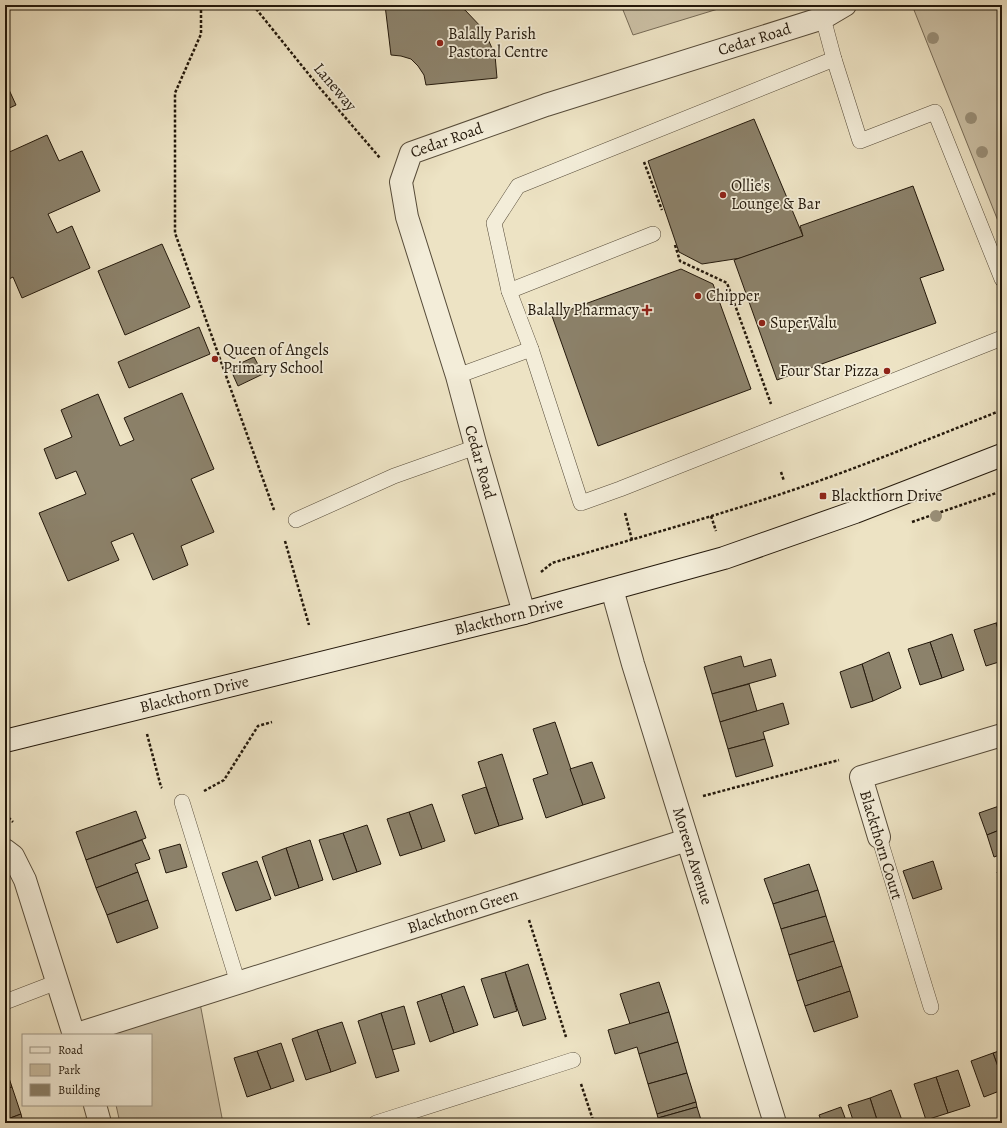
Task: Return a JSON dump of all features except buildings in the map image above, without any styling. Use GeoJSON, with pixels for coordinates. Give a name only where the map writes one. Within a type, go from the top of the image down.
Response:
{"type":"FeatureCollection","features":[{"type":"Feature","properties":{"kind":"street","name":"Cedar Road"},"geometry":{"type":"LineString","coordinates":[[524,613],[457,376],[407,217],[401,182],[411,154],[546,105],[823,18],[845,5]]}},
{"type":"Feature","properties":{"kind":"street","name":"Blackthorn Drive"},"geometry":{"type":"LineString","coordinates":[[5,741],[524,613],[724,558],[855,512],[1002,455]]}},
{"type":"Feature","properties":{"kind":"street","name":"Moreen Avenue"},"geometry":{"type":"LineString","coordinates":[[612,589],[633,664],[775,1123]]}},
{"type":"Feature","properties":{"kind":"street","name":"Blackthorn Court"},"geometry":{"type":"LineString","coordinates":[[879,837],[860,777],[1002,735]]}},
{"type":"Feature","properties":{"kind":"street","name":"Blackthorn Green"},"geometry":{"type":"LineString","coordinates":[[77,1034],[687,840]]}},
{"type":"Feature","properties":{"kind":"street","name":"Blackthorn Green"},"geometry":{"type":"LineString","coordinates":[[5,850],[13,856],[24,880],[74,1034]]}},
{"type":"Feature","properties":{"kind":"street"},"geometry":{"type":"LineString","coordinates":[[95,1106],[100,1123]]}},
{"type":"Feature","properties":{"kind":"lane"},"geometry":{"type":"LineString","coordinates":[[823,18],[834,59],[860,141],[935,112],[1002,278]]}},
{"type":"Feature","properties":{"kind":"lane"},"geometry":{"type":"LineString","coordinates":[[834,59],[518,186],[494,223],[509,291],[531,349],[581,503],[1002,338]]}},
{"type":"Feature","properties":{"kind":"lane"},"geometry":{"type":"LineString","coordinates":[[509,291],[653,234]]}},
{"type":"Feature","properties":{"kind":"lane"},"geometry":{"type":"LineString","coordinates":[[457,376],[531,349]]}},
{"type":"Feature","properties":{"kind":"lane"},"geometry":{"type":"LineString","coordinates":[[296,520],[394,476],[476,447]]}},
{"type":"Feature","properties":{"kind":"lane"},"geometry":{"type":"LineString","coordinates":[[182,802],[238,983]]}},
{"type":"Feature","properties":{"kind":"lane","name":"Blackthorn Court"},"geometry":{"type":"LineString","coordinates":[[879,837],[931,1007]]}},
{"type":"Feature","properties":{"kind":"lane"},"geometry":{"type":"LineString","coordinates":[[5,1002],[57,982]]}},
{"type":"Feature","properties":{"kind":"lane"},"geometry":{"type":"LineString","coordinates":[[376,1123],[573,1060]]}},
{"type":"Feature","properties":{"kind":"path"},"geometry":{"type":"LineString","coordinates":[[201,5],[201,34],[175,93],[175,234],[275,513]]}},
{"type":"Feature","properties":{"kind":"path","name":"Laneway"},"geometry":{"type":"LineString","coordinates":[[253,5],[319,87],[401,182]]}},
{"type":"Feature","properties":{"kind":"path"},"geometry":{"type":"LineString","coordinates":[[642,157],[663,214]]}},
{"type":"Feature","properties":{"kind":"path"},"geometry":{"type":"LineString","coordinates":[[673,241],[680,261],[727,283],[772,408]]}},
{"type":"Feature","properties":{"kind":"path"},"geometry":{"type":"LineString","coordinates":[[552,563],[711,516],[795,489],[1002,410]]}},
{"type":"Feature","properties":{"kind":"path"},"geometry":{"type":"LineString","coordinates":[[781,472],[784,481]]}},
{"type":"Feature","properties":{"kind":"path"},"geometry":{"type":"LineString","coordinates":[[711,516],[716,531]]}},
{"type":"Feature","properties":{"kind":"path"},"geometry":{"type":"LineString","coordinates":[[627,522],[632,540]]}},
{"type":"Feature","properties":{"kind":"path"},"geometry":{"type":"LineString","coordinates":[[283,535],[309,625]]}},
{"type":"Feature","properties":{"kind":"path"},"geometry":{"type":"LineString","coordinates":[[140,708],[161,787],[182,802],[224,780],[258,726],[272,722]]}},
{"type":"Feature","properties":{"kind":"path"},"geometry":{"type":"LineString","coordinates":[[676,802],[840,759],[860,777]]}},
{"type":"Feature","properties":{"kind":"path"},"geometry":{"type":"LineString","coordinates":[[520,892],[594,1123]]}},
{"type":"Feature","properties":{"kind":"green space"},"geometry":{"type":"Polygon","coordinates":[[[621,5],[731,5],[633,35],[621,5]]]}},
{"type":"Feature","properties":{"kind":"green space"},"geometry":{"type":"Polygon","coordinates":[[[912,5],[1002,5],[1002,231],[912,5]]]}},
{"type":"Feature","properties":{"kind":"green space"},"geometry":{"type":"Polygon","coordinates":[[[199,998],[223,1123],[120,1123],[116,1106],[152,1106],[152,1034],[105,1034],[199,998]]]}},
{"type":"Feature","properties":{"kind":"place","name":"Balally Parish Pastoral Centre"},"geometry":{"type":"Point","coordinates":[440,43]}},
{"type":"Feature","properties":{"kind":"place","name":"Ollie's Lounge & Bar"},"geometry":{"type":"Point","coordinates":[723,195]}},
{"type":"Feature","properties":{"kind":"place","name":"Chipper"},"geometry":{"type":"Point","coordinates":[698,296]}},
{"type":"Feature","properties":{"kind":"place","name":"Balally Pharmacy"},"geometry":{"type":"Point","coordinates":[647,310]}},
{"type":"Feature","properties":{"kind":"place","name":"SuperValu"},"geometry":{"type":"Point","coordinates":[762,323]}},
{"type":"Feature","properties":{"kind":"place","name":"Queen of Angels Primary School"},"geometry":{"type":"Point","coordinates":[215,359]}},
{"type":"Feature","properties":{"kind":"place","name":"Four Star Pizza"},"geometry":{"type":"Point","coordinates":[887,371]}},
{"type":"Feature","properties":{"kind":"place","name":"Blackthorn Drive"},"geometry":{"type":"Point","coordinates":[823,496]}}]}
